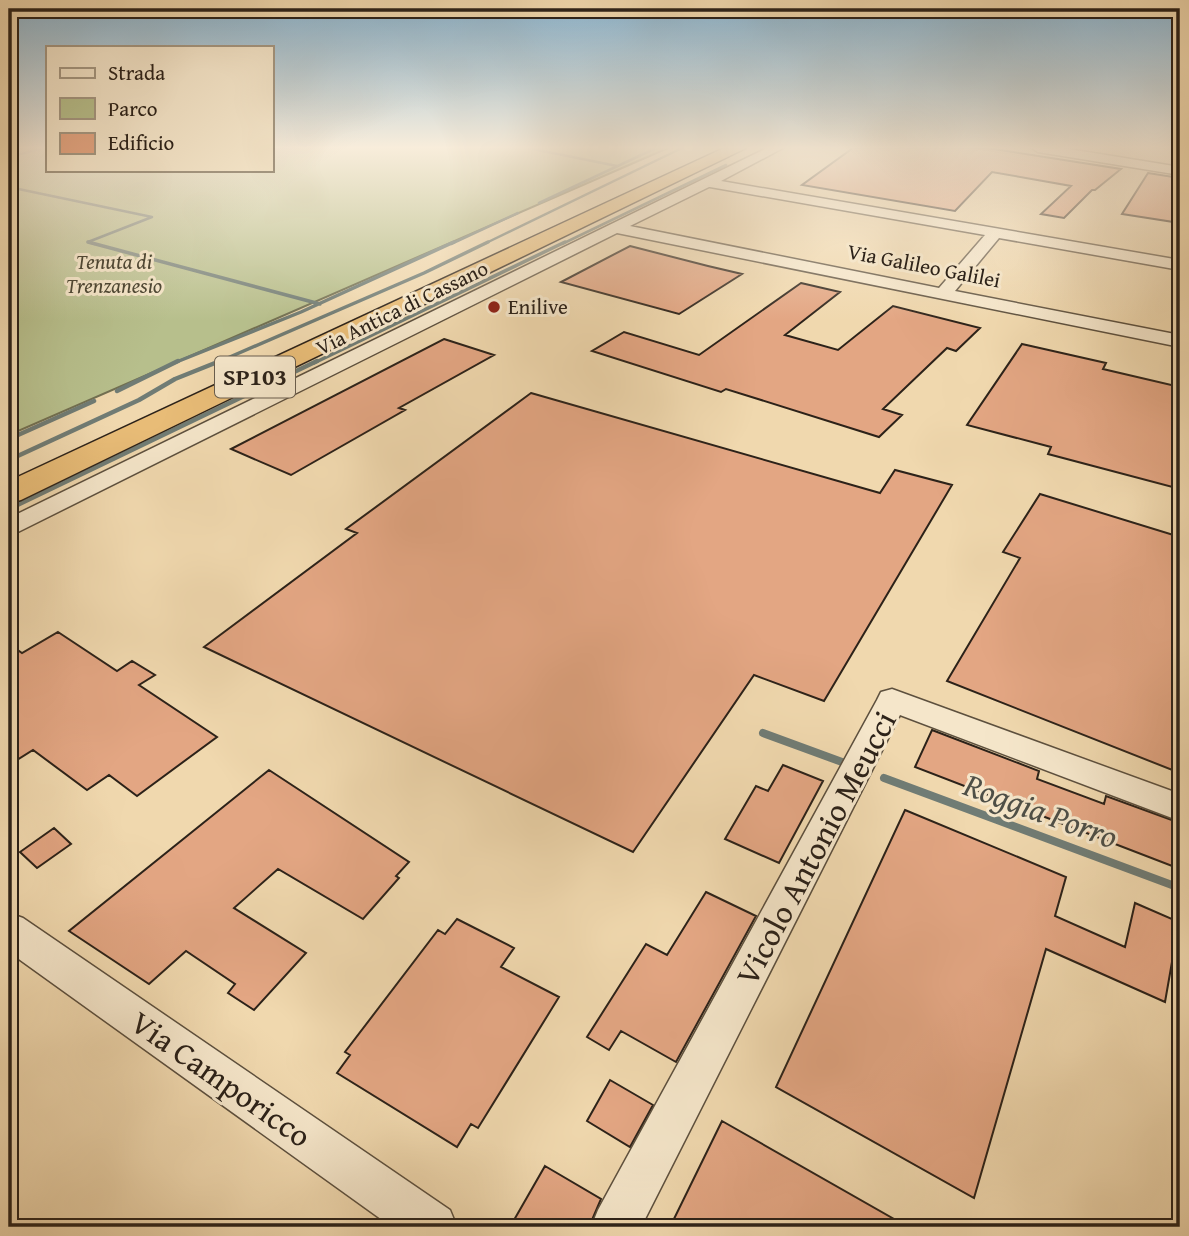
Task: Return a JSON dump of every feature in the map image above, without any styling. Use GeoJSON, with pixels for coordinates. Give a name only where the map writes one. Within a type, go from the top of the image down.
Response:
{"type":"FeatureCollection","features":[{"type":"Feature","properties":{"kind":"highway","name":"SP103"},"geometry":{"type":"LineString","coordinates":[[463,267],[586,206]]}},
{"type":"Feature","properties":{"kind":"highway","name":"SP103"},"geometry":{"type":"LineString","coordinates":[[9,476],[594,206]]}},
{"type":"Feature","properties":{"kind":"highway","name":"SP103"},"geometry":{"type":"LineString","coordinates":[[9,493],[616,206]]}},
{"type":"Feature","properties":{"kind":"highway","name":"SP103"},"geometry":{"type":"LineString","coordinates":[[502,260],[628,206]]}},
{"type":"Feature","properties":{"kind":"street","name":"Via Antica di Cassano"},"geometry":{"type":"LineString","coordinates":[[9,527],[663,206]]}},
{"type":"Feature","properties":{"kind":"street"},"geometry":{"type":"LineString","coordinates":[[842,206],[1180,265]]}},
{"type":"Feature","properties":{"kind":"street","name":"Via Galileo Galilei"},"geometry":{"type":"LineString","coordinates":[[617,228],[1180,341]]}},
{"type":"Feature","properties":{"kind":"street"},"geometry":{"type":"LineString","coordinates":[[943,294],[996,232]]}},
{"type":"Feature","properties":{"kind":"street","name":"Vicolo Antonio Meucci"},"geometry":{"type":"LineString","coordinates":[[614,1227],[891,700],[1180,808]]}},
{"type":"Feature","properties":{"kind":"street","name":"Via Camporicco"},"geometry":{"type":"LineString","coordinates":[[9,930],[433,1227]]}},
{"type":"Feature","properties":{"kind":"green space","name":"Tenuta di Trenzanesio"},"geometry":{"type":"Polygon","coordinates":[[[9,206],[536,206],[9,435],[9,206]]]}},
{"type":"Feature","properties":{"kind":"building"},"geometry":{"type":"Polygon","coordinates":[[[924,206],[960,206],[955,211],[924,206]]]}},
{"type":"Feature","properties":{"kind":"building"},"geometry":{"type":"Polygon","coordinates":[[[1050,206],[1076,206],[1064,218],[1041,214],[1050,206]]]}},
{"type":"Feature","properties":{"kind":"building"},"geometry":{"type":"Polygon","coordinates":[[[1127,206],[1180,206],[1180,223],[1122,214],[1127,206]]]}},
{"type":"Feature","properties":{"kind":"building"},"geometry":{"type":"Polygon","coordinates":[[[630,246],[742,274],[679,314],[561,282],[630,246]]]}},
{"type":"Feature","properties":{"kind":"building"},"geometry":{"type":"Polygon","coordinates":[[[801,283],[840,292],[785,335],[838,350],[893,306],[980,328],[956,351],[947,348],[883,409],[902,415],[879,437],[726,389],[721,392],[592,351],[624,332],[699,355],[801,283]]]}},
{"type":"Feature","properties":{"kind":"building"},"geometry":{"type":"Polygon","coordinates":[[[444,339],[494,355],[399,408],[405,410],[291,475],[231,449],[444,339]]]}},
{"type":"Feature","properties":{"kind":"building"},"geometry":{"type":"Polygon","coordinates":[[[1022,344],[1106,363],[1103,369],[1180,387],[1180,489],[1048,454],[1051,447],[967,425],[1022,344]]]}},
{"type":"Feature","properties":{"kind":"building"},"geometry":{"type":"Polygon","coordinates":[[[531,393],[880,493],[895,470],[952,485],[824,701],[754,675],[633,852],[204,647],[357,533],[346,529],[531,393]]]}},
{"type":"Feature","properties":{"kind":"building"},"geometry":{"type":"Polygon","coordinates":[[[1040,494],[1180,537],[1180,773],[947,681],[1020,558],[1003,552],[1040,494]]]}},
{"type":"Feature","properties":{"kind":"building"},"geometry":{"type":"Polygon","coordinates":[[[58,632],[117,671],[132,661],[155,675],[139,685],[217,737],[137,796],[109,775],[87,790],[33,750],[9,765],[9,644],[22,653],[58,632]]]}},
{"type":"Feature","properties":{"kind":"building"},"geometry":{"type":"Polygon","coordinates":[[[932,730],[1039,771],[1037,779],[1104,804],[1106,796],[1180,823],[1180,869],[915,767],[932,730]]]}},
{"type":"Feature","properties":{"kind":"building"},"geometry":{"type":"Polygon","coordinates":[[[783,765],[823,781],[779,863],[725,839],[756,786],[768,791],[783,765]]]}},
{"type":"Feature","properties":{"kind":"building"},"geometry":{"type":"Polygon","coordinates":[[[269,770],[409,862],[396,876],[399,878],[363,919],[278,869],[234,908],[306,953],[254,1010],[228,993],[235,984],[186,951],[149,984],[69,931],[269,770]]]}},
{"type":"Feature","properties":{"kind":"building"},"geometry":{"type":"Polygon","coordinates":[[[905,810],[1066,877],[1055,916],[1125,947],[1135,903],[1179,922],[1165,1002],[1046,949],[974,1198],[776,1087],[905,810]]]}},
{"type":"Feature","properties":{"kind":"building"},"geometry":{"type":"Polygon","coordinates":[[[54,828],[71,844],[37,868],[20,852],[54,828]]]}},
{"type":"Feature","properties":{"kind":"building"},"geometry":{"type":"Polygon","coordinates":[[[706,892],[756,916],[676,1062],[621,1031],[609,1050],[587,1037],[646,944],[667,955],[706,892]]]}},
{"type":"Feature","properties":{"kind":"building"},"geometry":{"type":"Polygon","coordinates":[[[457,919],[514,948],[501,967],[559,997],[478,1128],[471,1124],[457,1147],[337,1073],[350,1055],[345,1052],[438,930],[445,934],[457,919]]]}},
{"type":"Feature","properties":{"kind":"building"},"geometry":{"type":"Polygon","coordinates":[[[610,1080],[653,1105],[630,1147],[587,1121],[610,1080]]]}},
{"type":"Feature","properties":{"kind":"building"},"geometry":{"type":"Polygon","coordinates":[[[722,1121],[908,1227],[670,1227],[722,1121]]]}},
{"type":"Feature","properties":{"kind":"building"},"geometry":{"type":"Polygon","coordinates":[[[545,1166],[601,1199],[589,1227],[510,1227],[545,1166]]]}},
{"type":"Feature","properties":{"kind":"waterway"},"geometry":{"type":"LineString","coordinates":[[88,242],[152,217],[98,206]]}},
{"type":"Feature","properties":{"kind":"waterway"},"geometry":{"type":"LineString","coordinates":[[484,244],[563,206]]}},
{"type":"Feature","properties":{"kind":"waterway"},"geometry":{"type":"LineString","coordinates":[[562,244],[642,206]]}},
{"type":"Feature","properties":{"kind":"waterway"},"geometry":{"type":"LineString","coordinates":[[451,244],[518,213]]}},
{"type":"Feature","properties":{"kind":"waterway"},"geometry":{"type":"LineString","coordinates":[[88,242],[319,304]]}},
{"type":"Feature","properties":{"kind":"waterway"},"geometry":{"type":"LineString","coordinates":[[88,242],[95,244]]}},
{"type":"Feature","properties":{"kind":"waterway"},"geometry":{"type":"LineString","coordinates":[[319,304],[454,242]]}},
{"type":"Feature","properties":{"kind":"waterway"},"geometry":{"type":"LineString","coordinates":[[216,363],[424,273],[488,242]]}},
{"type":"Feature","properties":{"kind":"waterway"},"geometry":{"type":"LineString","coordinates":[[314,363],[565,242]]}},
{"type":"Feature","properties":{"kind":"waterway"},"geometry":{"type":"LineString","coordinates":[[174,363],[319,304]]}},
{"type":"Feature","properties":{"kind":"waterway"},"geometry":{"type":"LineString","coordinates":[[117,391],[178,361]]}},
{"type":"Feature","properties":{"kind":"waterway"},"geometry":{"type":"LineString","coordinates":[[9,460],[139,400],[175,379],[220,361]]}},
{"type":"Feature","properties":{"kind":"waterway"},"geometry":{"type":"LineString","coordinates":[[9,509],[317,361]]}},
{"type":"Feature","properties":{"kind":"waterway"},"geometry":{"type":"LineString","coordinates":[[9,439],[94,401]]}},
{"type":"Feature","properties":{"kind":"waterway","name":"Roggia Porro"},"geometry":{"type":"LineString","coordinates":[[763,733],[842,762]]}},
{"type":"Feature","properties":{"kind":"waterway","name":"Roggia Porro"},"geometry":{"type":"LineString","coordinates":[[884,778],[1180,888]]}},
{"type":"Feature","properties":{"kind":"place","name":"Enilive"},"geometry":{"type":"Point","coordinates":[494,307]}}]}
